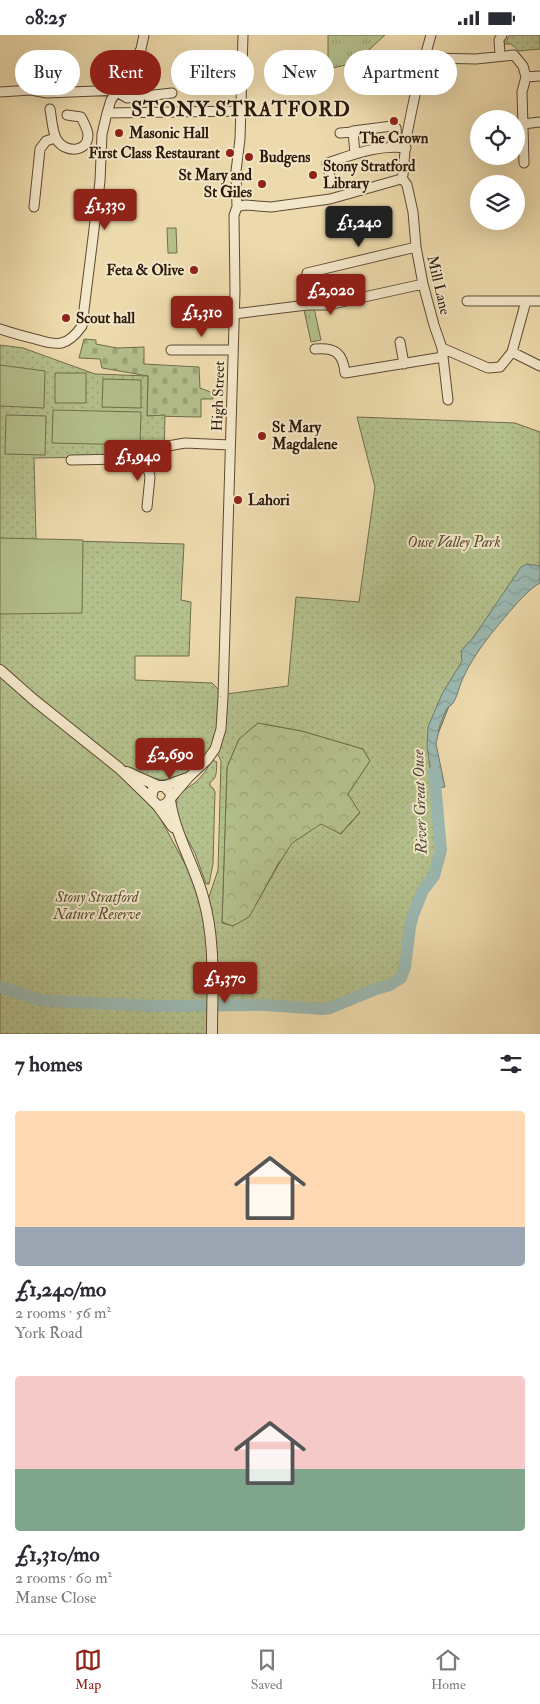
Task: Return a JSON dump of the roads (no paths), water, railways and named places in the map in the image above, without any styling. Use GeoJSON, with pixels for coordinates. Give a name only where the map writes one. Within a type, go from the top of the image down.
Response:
{"type":"FeatureCollection","features":[{"type":"Feature","properties":{"kind":"street"},"geometry":{"type":"LineString","coordinates":[[140,50],[144,35]]}},
{"type":"Feature","properties":{"kind":"street","name":"High Street"},"geometry":{"type":"LineString","coordinates":[[170,799],[215,749],[220,729],[223,697],[234,314],[234,215],[237,207],[236,171],[242,111],[243,35]]}},
{"type":"Feature","properties":{"kind":"street"},"geometry":{"type":"LineString","coordinates":[[426,50],[430,35]]}},
{"type":"Feature","properties":{"kind":"street"},"geometry":{"type":"LineString","coordinates":[[500,55],[499,40],[502,35]]}},
{"type":"Feature","properties":{"kind":"street"},"geometry":{"type":"LineString","coordinates":[[457,59],[476,59],[514,55],[523,66],[526,77],[522,92],[523,110]]}},
{"type":"Feature","properties":{"kind":"street"},"geometry":{"type":"LineString","coordinates":[[526,77],[540,76]]}},
{"type":"Feature","properties":{"kind":"street"},"geometry":{"type":"LineString","coordinates":[[0,92],[31,90],[47,93],[90,92]]}},
{"type":"Feature","properties":{"kind":"street"},"geometry":{"type":"LineString","coordinates":[[0,329],[57,345],[74,338],[82,326],[100,181],[102,135],[107,113],[115,95]]}},
{"type":"Feature","properties":{"kind":"street"},"geometry":{"type":"LineString","coordinates":[[124,95],[128,98],[154,95]]}},
{"type":"Feature","properties":{"kind":"street"},"geometry":{"type":"LineString","coordinates":[[237,207],[245,205],[271,207],[330,199],[395,182],[403,177],[415,95]]}},
{"type":"Feature","properties":{"kind":"street"},"geometry":{"type":"LineString","coordinates":[[50,109],[55,138],[60,145],[69,150],[78,149],[87,142],[89,134],[81,117],[67,115]]}},
{"type":"Feature","properties":{"kind":"street"},"geometry":{"type":"LineString","coordinates":[[107,113],[242,111]]}},
{"type":"Feature","properties":{"kind":"street"},"geometry":{"type":"LineString","coordinates":[[525,124],[540,123]]}},
{"type":"Feature","properties":{"kind":"street"},"geometry":{"type":"LineString","coordinates":[[340,133],[392,126],[396,128],[397,134],[395,141],[390,147]]}},
{"type":"Feature","properties":{"kind":"street"},"geometry":{"type":"LineString","coordinates":[[352,131],[355,154]]}},
{"type":"Feature","properties":{"kind":"street"},"geometry":{"type":"LineString","coordinates":[[89,134],[102,135]]}},
{"type":"Feature","properties":{"kind":"street"},"geometry":{"type":"LineString","coordinates":[[34,207],[40,149],[46,141],[55,138]]}},
{"type":"Feature","properties":{"kind":"street"},"geometry":{"type":"LineString","coordinates":[[331,181],[327,163],[355,154],[390,147],[406,148]]}},
{"type":"Feature","properties":{"kind":"street","name":"Mill Lane"},"geometry":{"type":"LineString","coordinates":[[403,177],[407,185],[413,212],[416,247],[423,284],[443,353],[448,400]]}},
{"type":"Feature","properties":{"kind":"street"},"geometry":{"type":"LineString","coordinates":[[307,273],[416,247]]}},
{"type":"Feature","properties":{"kind":"street"},"geometry":{"type":"LineString","coordinates":[[234,314],[307,305],[328,305],[423,284]]}},
{"type":"Feature","properties":{"kind":"street"},"geometry":{"type":"LineString","coordinates":[[467,301],[540,301]]}},
{"type":"Feature","properties":{"kind":"street"},"geometry":{"type":"LineString","coordinates":[[315,349],[334,350],[344,363],[345,373],[404,364],[443,353],[488,368],[500,367],[512,352],[526,301]]}},
{"type":"Feature","properties":{"kind":"street"},"geometry":{"type":"LineString","coordinates":[[400,342],[404,364]]}},
{"type":"Feature","properties":{"kind":"street"},"geometry":{"type":"LineString","coordinates":[[171,350],[233,350]]}},
{"type":"Feature","properties":{"kind":"street"},"geometry":{"type":"LineString","coordinates":[[512,352],[540,366]]}},
{"type":"Feature","properties":{"kind":"street"},"geometry":{"type":"LineString","coordinates":[[71,459],[123,459],[145,455],[168,446],[185,443],[230,445]]}},
{"type":"Feature","properties":{"kind":"street"},"geometry":{"type":"LineString","coordinates":[[145,455],[150,477],[148,507]]}},
{"type":"Feature","properties":{"kind":"street"},"geometry":{"type":"LineString","coordinates":[[0,670],[120,768],[154,802],[178,834]]}},
{"type":"Feature","properties":{"kind":"street"},"geometry":{"type":"LineString","coordinates":[[120,768],[161,786],[171,793],[170,799],[178,834],[197,876],[204,899],[211,947],[212,1034]]}},
{"type":"Feature","properties":{"kind":"street"},"geometry":{"type":"LineString","coordinates":[[154,802],[153,789],[189,777]]}},
{"type":"Feature","properties":{"kind":"street"},"geometry":{"type":"LineString","coordinates":[[154,802],[165,805],[170,799]]}},
{"type":"Feature","properties":{"kind":"water","name":"River Great Ouse"},"geometry":{"type":"Polygon","coordinates":[[[527,564],[540,566],[540,583],[521,598],[485,642],[468,668],[453,703],[447,708],[440,725],[436,744],[445,787],[433,788],[427,746],[428,727],[442,694],[462,661],[461,651],[473,638],[521,567],[527,564]]]}},
{"type":"Feature","properties":{"kind":"waterway","name":"River Great Ouse"},"geometry":{"type":"LineString","coordinates":[[0,987],[40,1000],[153,1006],[265,1005],[323,1009],[390,985],[401,978],[405,967],[413,915],[423,890],[434,876],[441,850],[434,772]]}},
{"type":"Feature","properties":{"kind":"place","name":"The Crown"},"geometry":{"type":"Point","coordinates":[394,121]}},
{"type":"Feature","properties":{"kind":"place","name":"Masonic Hall"},"geometry":{"type":"Point","coordinates":[119,133]}},
{"type":"Feature","properties":{"kind":"place","name":"First Class Restaurant"},"geometry":{"type":"Point","coordinates":[230,153]}},
{"type":"Feature","properties":{"kind":"place","name":"Budgens"},"geometry":{"type":"Point","coordinates":[249,157]}},
{"type":"Feature","properties":{"kind":"place","name":"Stony Stratford Library"},"geometry":{"type":"Point","coordinates":[313,175]}},
{"type":"Feature","properties":{"kind":"place","name":"St Mary and St Giles"},"geometry":{"type":"Point","coordinates":[262,184]}},
{"type":"Feature","properties":{"kind":"place","name":"Feta & Olive"},"geometry":{"type":"Point","coordinates":[194,270]}},
{"type":"Feature","properties":{"kind":"place","name":"Scout hall"},"geometry":{"type":"Point","coordinates":[66,318]}},
{"type":"Feature","properties":{"kind":"place","name":"St Mary Magdalene"},"geometry":{"type":"Point","coordinates":[262,436]}},
{"type":"Feature","properties":{"kind":"place","name":"Lahori"},"geometry":{"type":"Point","coordinates":[238,500]}},
{"type":"Feature","properties":{"kind":"district","name":"STONY STRATFORD"},"geometry":{"type":"Point","coordinates":[241,109]}},
{"type":"Feature","properties":{"kind":"park label","name":"Ouse Valley Park"},"geometry":{"type":"Point","coordinates":[454,542]}},
{"type":"Feature","properties":{"kind":"park label","name":"Stony Stratford Nature Reserve"},"geometry":{"type":"Point","coordinates":[97,906]}}]}
